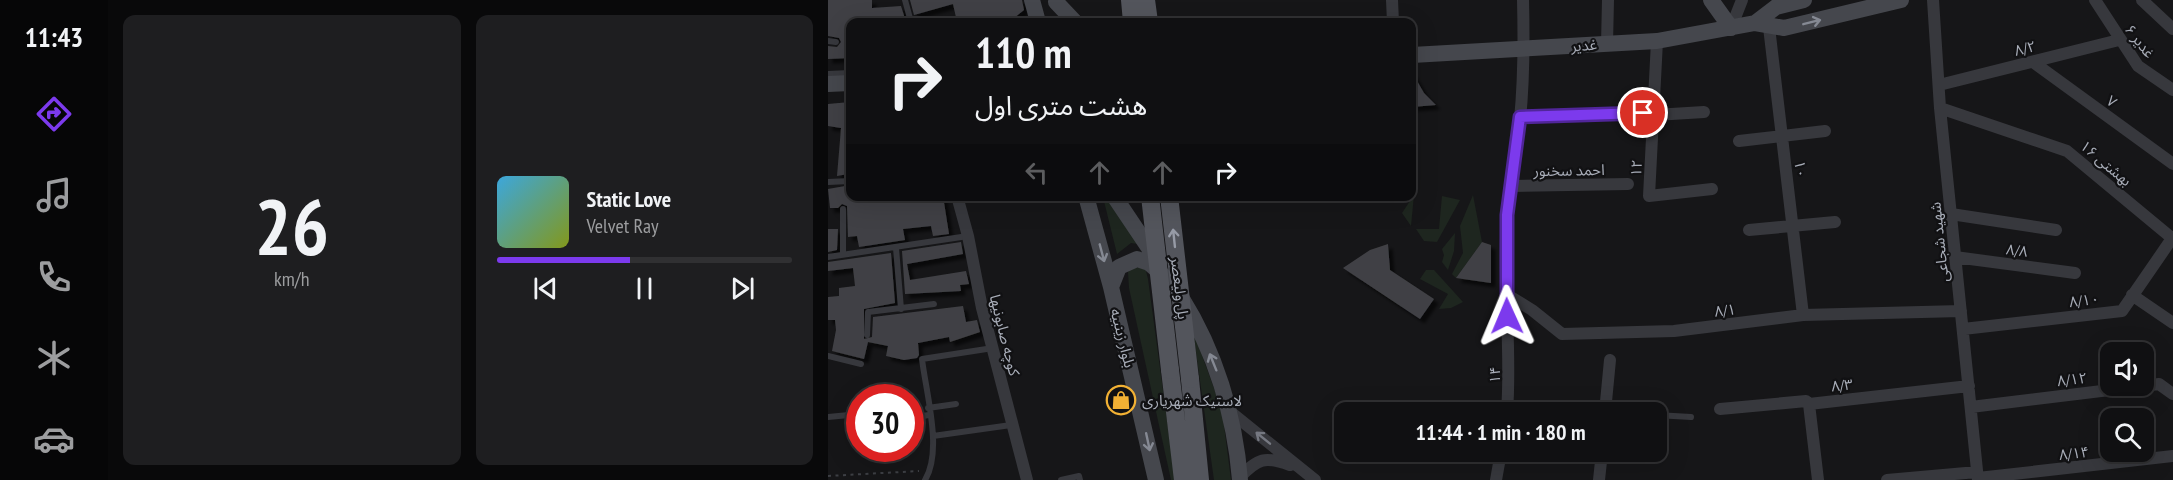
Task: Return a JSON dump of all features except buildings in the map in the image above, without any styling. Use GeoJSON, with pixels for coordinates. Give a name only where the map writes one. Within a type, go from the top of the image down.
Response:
{"type":"FeatureCollection","features":[{"type":"Feature","properties":{"kind":"main road"},"geometry":{"type":"LineString","coordinates":[[1032,0],[1032,18]]}},
{"type":"Feature","properties":{"kind":"main road"},"geometry":{"type":"LineString","coordinates":[[1032,0],[1037,18]]}},
{"type":"Feature","properties":{"kind":"main road"},"geometry":{"type":"LineString","coordinates":[[1130,0],[1132,18]]}},
{"type":"Feature","properties":{"kind":"main road"},"geometry":{"type":"LineString","coordinates":[[1146,0],[1148,18]]}},
{"type":"Feature","properties":{"kind":"main road"},"geometry":{"type":"LineString","coordinates":[[1711,0],[1731,28]]}},
{"type":"Feature","properties":{"kind":"main road"},"geometry":{"type":"LineString","coordinates":[[1762,25],[1776,7],[1804,0]]}},
{"type":"Feature","properties":{"kind":"main road","name":"غدیر"},"geometry":{"type":"LineString","coordinates":[[1416,56],[1657,41],[1762,25],[1784,28],[1901,0]]}},
{"type":"Feature","properties":{"kind":"main road"},"geometry":{"type":"LineString","coordinates":[[1056,1],[1061,18]]}},
{"type":"Feature","properties":{"kind":"main road"},"geometry":{"type":"LineString","coordinates":[[1056,1],[1071,18]]}},
{"type":"Feature","properties":{"kind":"main road"},"geometry":{"type":"LineString","coordinates":[[828,84],[846,83]]}},
{"type":"Feature","properties":{"kind":"main road","name":"بلوار زینبیه"},"geometry":{"type":"LineString","coordinates":[[1087,201],[1111,287],[1156,480]]}},
{"type":"Feature","properties":{"kind":"main road"},"geometry":{"type":"LineString","coordinates":[[1117,201],[1189,309],[1211,355],[1228,410],[1240,479]]}},
{"type":"Feature","properties":{"kind":"main road","name":"پل ولیعصر"},"geometry":{"type":"LineString","coordinates":[[1151,201],[1183,480]]}},
{"type":"Feature","properties":{"kind":"main road","name":"پل ولیعصر"},"geometry":{"type":"LineString","coordinates":[[1170,201],[1191,380],[1200,480]]}},
{"type":"Feature","properties":{"kind":"main road"},"geometry":{"type":"LineString","coordinates":[[1111,287],[1119,267],[1137,259],[1149,263],[1173,284]]}},
{"type":"Feature","properties":{"kind":"street"},"geometry":{"type":"LineString","coordinates":[[1392,0],[1393,18]]}},
{"type":"Feature","properties":{"kind":"street","name":"۱۴"},"geometry":{"type":"LineString","coordinates":[[1508,402],[1510,380],[1506,294],[1507,215],[1520,117],[1524,50],[1523,0]]}},
{"type":"Feature","properties":{"kind":"street"},"geometry":{"type":"LineString","coordinates":[[1607,44],[1608,0]]}},
{"type":"Feature","properties":{"kind":"street"},"geometry":{"type":"LineString","coordinates":[[1731,28],[1742,0]]}},
{"type":"Feature","properties":{"kind":"street","name":"شهید شجاعی"},"geometry":{"type":"LineString","coordinates":[[1933,0],[1940,108],[1978,477]]}},
{"type":"Feature","properties":{"kind":"street","name":"غدیر ۶"},"geometry":{"type":"LineString","coordinates":[[2095,0],[2138,66],[2173,90]]}},
{"type":"Feature","properties":{"kind":"street"},"geometry":{"type":"LineString","coordinates":[[2142,0],[2173,29]]}},
{"type":"Feature","properties":{"kind":"street","name":"۱۰"},"geometry":{"type":"LineString","coordinates":[[1762,25],[1794,226],[1803,315]]}},
{"type":"Feature","properties":{"kind":"street","name":"۸/۲"},"geometry":{"type":"LineString","coordinates":[[1939,85],[2119,40]]}},
{"type":"Feature","properties":{"kind":"street","name":"۱۲"},"geometry":{"type":"LineString","coordinates":[[1657,41],[1649,114],[1649,196],[1712,189]]}},
{"type":"Feature","properties":{"kind":"street","name":"۷"},"geometry":{"type":"LineString","coordinates":[[2033,62],[2173,164]]}},
{"type":"Feature","properties":{"kind":"street","name":"۱۶ بهشتی"},"geometry":{"type":"LineString","coordinates":[[1940,108],[2067,151],[2173,238]]}},
{"type":"Feature","properties":{"kind":"street"},"geometry":{"type":"LineString","coordinates":[[1520,117],[1704,112]]}},
{"type":"Feature","properties":{"kind":"street"},"geometry":{"type":"LineString","coordinates":[[1739,141],[1825,131]]}},
{"type":"Feature","properties":{"kind":"street","name":"احمد سخنور"},"geometry":{"type":"LineString","coordinates":[[1511,186],[1628,184]]}},
{"type":"Feature","properties":{"kind":"street","name":"کوچه صابونیها"},"geometry":{"type":"LineString","coordinates":[[958,201],[968,236],[980,299],[1027,480]]}},
{"type":"Feature","properties":{"kind":"street"},"geometry":{"type":"LineString","coordinates":[[1951,214],[2056,230]]}},
{"type":"Feature","properties":{"kind":"street"},"geometry":{"type":"LineString","coordinates":[[1749,230],[1835,222]]}},
{"type":"Feature","properties":{"kind":"street","name":"۸/۱۰"},"geometry":{"type":"LineString","coordinates":[[1963,329],[2122,310],[2173,238]]}},
{"type":"Feature","properties":{"kind":"street","name":"۸/۸"},"geometry":{"type":"LineString","coordinates":[[1956,257],[2074,273]]}},
{"type":"Feature","properties":{"kind":"street","name":"۸/۱"},"geometry":{"type":"LineString","coordinates":[[1506,294],[1532,310],[1562,334],[1674,332],[1803,315],[1961,311]]}},
{"type":"Feature","properties":{"kind":"street"},"geometry":{"type":"LineString","coordinates":[[2132,295],[2173,323]]}},
{"type":"Feature","properties":{"kind":"street"},"geometry":{"type":"LineString","coordinates":[[1606,402],[1610,360]]}},
{"type":"Feature","properties":{"kind":"street","name":"۸/۱۲"},"geometry":{"type":"LineString","coordinates":[[1971,407],[2159,384],[2173,394]]}},
{"type":"Feature","properties":{"kind":"street","name":"۸/۳"},"geometry":{"type":"LineString","coordinates":[[1720,409],[1806,401],[1809,404],[1969,386]]}},
{"type":"Feature","properties":{"kind":"street"},"geometry":{"type":"LineString","coordinates":[[1809,404],[1818,480]]}},
{"type":"Feature","properties":{"kind":"street"},"geometry":{"type":"LineString","coordinates":[[1228,410],[1315,480]]}},
{"type":"Feature","properties":{"kind":"street","name":"۸/۱۴"},"geometry":{"type":"LineString","coordinates":[[1887,480],[1978,477],[2173,456]]}},
{"type":"Feature","properties":{"kind":"street"},"geometry":{"type":"LineString","coordinates":[[1240,479],[1256,462],[1270,458],[1297,467]]}},
{"type":"Feature","properties":{"kind":"street"},"geometry":{"type":"LineString","coordinates":[[1496,480],[1499,462]]}},
{"type":"Feature","properties":{"kind":"street"},"geometry":{"type":"LineString","coordinates":[[1599,480],[1601,462]]}},
{"type":"Feature","properties":{"kind":"lane"},"geometry":{"type":"LineString","coordinates":[[905,0],[910,18]]}},
{"type":"Feature","properties":{"kind":"lane"},"geometry":{"type":"LineString","coordinates":[[828,74],[846,73]]}},
{"type":"Feature","properties":{"kind":"lane"},"geometry":{"type":"LineString","coordinates":[[828,182],[846,181]]}},
{"type":"Feature","properties":{"kind":"lane"},"geometry":{"type":"LineString","coordinates":[[843,209],[843,254]]}},
{"type":"Feature","properties":{"kind":"lane"},"geometry":{"type":"LineString","coordinates":[[828,257],[968,236]]}},
{"type":"Feature","properties":{"kind":"lane"},"geometry":{"type":"LineString","coordinates":[[896,248],[901,309]]}},
{"type":"Feature","properties":{"kind":"lane"},"geometry":{"type":"LineString","coordinates":[[867,335],[868,312],[934,304]]}},
{"type":"Feature","properties":{"kind":"lane"},"geometry":{"type":"LineString","coordinates":[[925,480],[931,471],[933,436],[922,359],[994,348]]}},
{"type":"Feature","properties":{"kind":"lane"},"geometry":{"type":"LineString","coordinates":[[828,356],[861,364]]}},
{"type":"Feature","properties":{"kind":"lane"},"geometry":{"type":"LineString","coordinates":[[924,414],[956,404]]}},
{"type":"Feature","properties":{"kind":"lane"},"geometry":{"type":"LineString","coordinates":[[828,417],[846,416]]}},
{"type":"Feature","properties":{"kind":"lane"},"geometry":{"type":"LineString","coordinates":[[1667,416],[1691,417]]}},
{"type":"Feature","properties":{"kind":"lane"},"geometry":{"type":"LineString","coordinates":[[933,436],[1011,425]]}},
{"type":"Feature","properties":{"kind":"lane"},"geometry":{"type":"LineString","coordinates":[[1061,480],[1079,478]]}},
{"type":"Feature","properties":{"kind":"path"},"geometry":{"type":"LineString","coordinates":[[828,476],[931,471]]}},
{"type":"Feature","properties":{"kind":"shaded area"},"geometry":{"type":"Polygon","coordinates":[[[1473,195],[1482,242],[1456,278],[1452,274],[1463,253],[1460,226],[1473,195]]]}},
{"type":"Feature","properties":{"kind":"shaded area"},"geometry":{"type":"Polygon","coordinates":[[[1442,196],[1460,200],[1437,242],[1424,241],[1416,229],[1439,229],[1442,196]]]}},
{"type":"Feature","properties":{"kind":"shaded area"},"geometry":{"type":"Polygon","coordinates":[[[1104,201],[1112,201],[1138,244],[1131,243],[1117,254],[1104,201]]]}},
{"type":"Feature","properties":{"kind":"shaded area"},"geometry":{"type":"Polygon","coordinates":[[[1410,201],[1413,201],[1411,226],[1402,213],[1410,201]]]}},
{"type":"Feature","properties":{"kind":"shaded area"},"geometry":{"type":"Polygon","coordinates":[[[1455,233],[1454,251],[1448,270],[1442,262],[1444,255],[1442,249],[1455,233]]]}},
{"type":"Feature","properties":{"kind":"shaded area"},"geometry":{"type":"Polygon","coordinates":[[[1145,267],[1175,480],[1171,480],[1129,288],[1128,272],[1131,268],[1145,267]]]}},
{"type":"Feature","properties":{"kind":"shaded area"},"geometry":{"type":"Polygon","coordinates":[[[1426,270],[1434,270],[1463,302],[1451,308],[1439,309],[1448,294],[1420,279],[1426,270]]]}},
{"type":"Feature","properties":{"kind":"shaded area"},"geometry":{"type":"Polygon","coordinates":[[[1193,331],[1222,410],[1231,480],[1214,480],[1193,331]]]}},
{"type":"Feature","properties":{"kind":"place","name":"لاستیک شهریاری"},"geometry":{"type":"Point","coordinates":[1121,400]}},
{"type":"Feature","properties":{"kind":"route"},"geometry":{"type":"LineString","coordinates":[[1507,316],[1507,215],[1520,117],[1643,113]]}}]}
